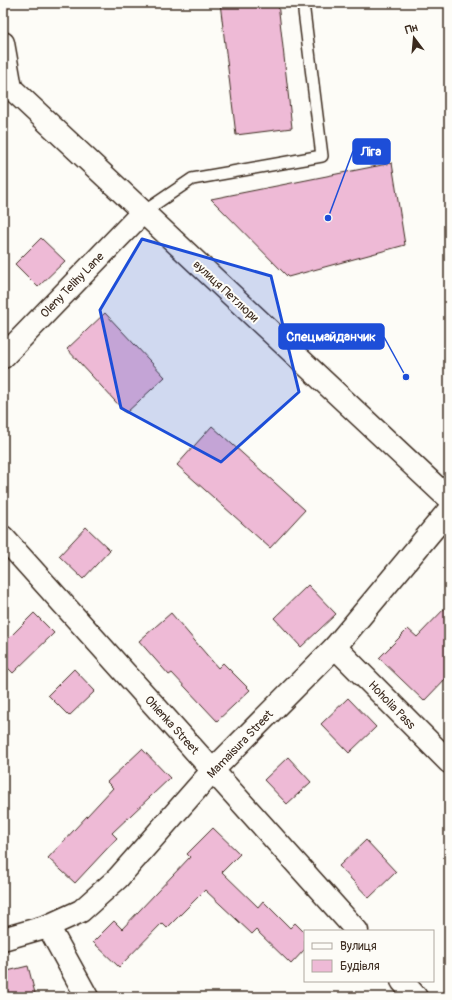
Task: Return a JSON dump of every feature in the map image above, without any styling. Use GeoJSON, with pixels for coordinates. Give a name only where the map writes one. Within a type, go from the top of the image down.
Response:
{"type":"FeatureCollection","features":[{"type":"Feature","properties":{"kind":"street"},"geometry":{"type":"LineString","coordinates":[[3,43],[7,89]]}},
{"type":"Feature","properties":{"kind":"street","name":"вулиця Петлюри"},"geometry":{"type":"LineString","coordinates":[[7,89],[142,212],[449,499]]}},
{"type":"Feature","properties":{"kind":"street","name":"Oleny Telihy Lane"},"geometry":{"type":"LineString","coordinates":[[3,357],[142,212]]}},
{"type":"Feature","properties":{"kind":"street","name":"Mamaisura Street"},"geometry":{"type":"LineString","coordinates":[[3,939],[48,926],[81,911],[118,878],[213,770],[335,647],[449,510]]}},
{"type":"Feature","properties":{"kind":"street","name":"Ohienka Street"},"geometry":{"type":"LineString","coordinates":[[3,537],[356,930]]}},
{"type":"Feature","properties":{"kind":"street","name":"Hoholia Pass"},"geometry":{"type":"LineString","coordinates":[[335,647],[449,762]]}},
{"type":"Feature","properties":{"kind":"street"},"geometry":{"type":"LineString","coordinates":[[48,926],[87,997]]}},
{"type":"Feature","properties":{"kind":"street"},"geometry":{"type":"LineString","coordinates":[[403,982],[416,997]]}},
{"type":"Feature","properties":{"kind":"lane"},"geometry":{"type":"LineString","coordinates":[[142,212],[192,179],[322,156],[303,3]]}},
{"type":"Feature","properties":{"kind":"highlighted area"},"geometry":{"type":"Polygon","coordinates":[[[142,239],[271,276],[299,392],[221,462],[121,408],[100,310],[142,239]]]}},
{"type":"Feature","properties":{"kind":"building"},"geometry":{"type":"Polygon","coordinates":[[[220,3],[278,3],[292,128],[236,135],[220,3]]]}},
{"type":"Feature","properties":{"kind":"building"},"geometry":{"type":"Polygon","coordinates":[[[392,163],[405,245],[288,277],[211,199],[392,163]]]}},
{"type":"Feature","properties":{"kind":"building"},"geometry":{"type":"Polygon","coordinates":[[[41,238],[65,261],[38,287],[15,264],[41,238]]]}},
{"type":"Feature","properties":{"kind":"building"},"geometry":{"type":"Polygon","coordinates":[[[105,313],[165,377],[126,413],[67,349],[105,313]]]}},
{"type":"Feature","properties":{"kind":"building"},"geometry":{"type":"Polygon","coordinates":[[[212,426],[305,510],[270,548],[177,465],[212,426]]]}},
{"type":"Feature","properties":{"kind":"building"},"geometry":{"type":"Polygon","coordinates":[[[86,527],[110,550],[83,579],[59,556],[86,527]]]}},
{"type":"Feature","properties":{"kind":"building"},"geometry":{"type":"Polygon","coordinates":[[[308,585],[336,614],[301,647],[274,618],[308,585]]]}},
{"type":"Feature","properties":{"kind":"building"},"geometry":{"type":"Polygon","coordinates":[[[449,604],[449,675],[424,701],[379,658],[408,629],[417,637],[449,604]]]}},
{"type":"Feature","properties":{"kind":"building"},"geometry":{"type":"Polygon","coordinates":[[[34,613],[54,633],[13,673],[3,663],[3,644],[34,613]]]}},
{"type":"Feature","properties":{"kind":"building"},"geometry":{"type":"Polygon","coordinates":[[[171,613],[218,668],[223,663],[250,690],[217,721],[172,673],[169,675],[139,641],[171,613]]]}},
{"type":"Feature","properties":{"kind":"building"},"geometry":{"type":"Polygon","coordinates":[[[74,669],[95,691],[69,716],[48,695],[74,669]]]}},
{"type":"Feature","properties":{"kind":"building"},"geometry":{"type":"Polygon","coordinates":[[[348,698],[376,727],[349,753],[321,724],[348,698]]]}},
{"type":"Feature","properties":{"kind":"building"},"geometry":{"type":"Polygon","coordinates":[[[142,749],[170,778],[112,833],[117,838],[75,883],[48,858],[113,788],[107,782],[142,749]]]}},
{"type":"Feature","properties":{"kind":"building"},"geometry":{"type":"Polygon","coordinates":[[[288,757],[311,782],[287,804],[264,780],[288,757]]]}},
{"type":"Feature","properties":{"kind":"building"},"geometry":{"type":"Polygon","coordinates":[[[213,828],[240,854],[222,872],[258,907],[263,901],[290,928],[295,923],[304,932],[304,950],[291,964],[256,930],[252,934],[205,890],[167,928],[162,923],[119,967],[93,942],[114,921],[122,929],[190,857],[187,854],[213,828]]]}},
{"type":"Feature","properties":{"kind":"building"},"geometry":{"type":"Polygon","coordinates":[[[366,840],[396,872],[369,898],[339,866],[366,840]]]}},
{"type":"Feature","properties":{"kind":"building"},"geometry":{"type":"Polygon","coordinates":[[[28,966],[36,997],[6,997],[3,987],[3,972],[28,966]]]}},
{"type":"Feature","properties":{"kind":"place","name":"Ліга"},"geometry":{"type":"Point","coordinates":[328,218]}},
{"type":"Feature","properties":{"kind":"place","name":"Спецмайданчик"},"geometry":{"type":"Point","coordinates":[406,377]}}]}
